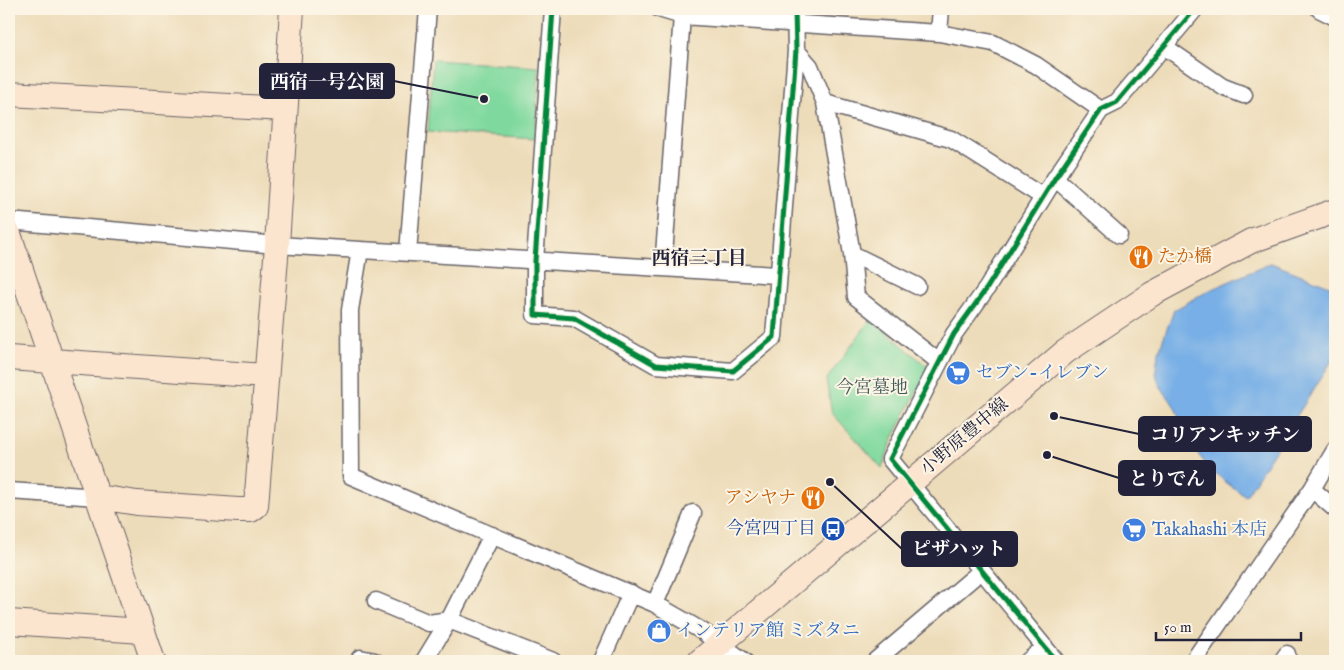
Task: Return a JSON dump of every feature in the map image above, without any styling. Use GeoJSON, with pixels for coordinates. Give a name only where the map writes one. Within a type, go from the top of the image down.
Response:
{"type":"FeatureCollection","features":[{"type":"Feature","properties":{"kind":"street"},"geometry":{"type":"LineString","coordinates":[[9,491],[98,497],[222,509],[254,508],[259,488],[292,9]]}},
{"type":"Feature","properties":{"kind":"street"},"geometry":{"type":"LineString","coordinates":[[408,252],[428,9]]}},
{"type":"Feature","properties":{"kind":"street"},"geometry":{"type":"LineString","coordinates":[[553,9],[535,261],[535,315],[574,318],[656,365],[733,371],[774,337],[777,274],[796,50],[795,16]]}},
{"type":"Feature","properties":{"kind":"street"},"geometry":{"type":"LineString","coordinates":[[659,9],[682,16],[795,16],[940,33],[992,43],[1036,65],[1101,110]]}},
{"type":"Feature","properties":{"kind":"street"},"geometry":{"type":"LineString","coordinates":[[940,9],[940,33]]}},
{"type":"Feature","properties":{"kind":"street"},"geometry":{"type":"LineString","coordinates":[[1056,661],[890,459],[954,334],[987,288],[1055,178],[1101,110],[1117,102],[1195,9]]}},
{"type":"Feature","properties":{"kind":"street"},"geometry":{"type":"LineString","coordinates":[[1319,9],[1335,17]]}},
{"type":"Feature","properties":{"kind":"street"},"geometry":{"type":"LineString","coordinates":[[663,268],[682,16]]}},
{"type":"Feature","properties":{"kind":"street"},"geometry":{"type":"LineString","coordinates":[[1164,47],[1223,87],[1244,95]]}},
{"type":"Feature","properties":{"kind":"street"},"geometry":{"type":"LineString","coordinates":[[796,50],[810,66],[825,102],[852,254],[856,297],[939,362]]}},
{"type":"Feature","properties":{"kind":"street"},"geometry":{"type":"LineString","coordinates":[[9,94],[285,109]]}},
{"type":"Feature","properties":{"kind":"street"},"geometry":{"type":"LineString","coordinates":[[825,102],[951,139],[1043,197]]}},
{"type":"Feature","properties":{"kind":"street"},"geometry":{"type":"LineString","coordinates":[[1055,178],[1119,234]]}},
{"type":"Feature","properties":{"kind":"street","name":"小野原豊中線"},"geometry":{"type":"LineString","coordinates":[[700,661],[1065,352],[1152,294],[1252,241],[1335,211]]}},
{"type":"Feature","properties":{"kind":"street"},"geometry":{"type":"LineString","coordinates":[[9,221],[277,245],[777,274]]}},
{"type":"Feature","properties":{"kind":"street"},"geometry":{"type":"LineString","coordinates":[[9,234],[154,661]]}},
{"type":"Feature","properties":{"kind":"street"},"geometry":{"type":"LineString","coordinates":[[360,250],[350,310],[351,476],[655,604],[722,644],[744,661]]}},
{"type":"Feature","properties":{"kind":"street"},"geometry":{"type":"LineString","coordinates":[[852,254],[917,286]]}},
{"type":"Feature","properties":{"kind":"street"},"geometry":{"type":"LineString","coordinates":[[9,358],[266,376]]}},
{"type":"Feature","properties":{"kind":"street"},"geometry":{"type":"LineString","coordinates":[[1193,661],[1312,489],[1335,450]]}},
{"type":"Feature","properties":{"kind":"street"},"geometry":{"type":"LineString","coordinates":[[1312,489],[1335,509]]}},
{"type":"Feature","properties":{"kind":"street"},"geometry":{"type":"LineString","coordinates":[[655,604],[693,513]]}},
{"type":"Feature","properties":{"kind":"street"},"geometry":{"type":"LineString","coordinates":[[424,661],[449,620],[492,536]]}},
{"type":"Feature","properties":{"kind":"street"},"geometry":{"type":"LineString","coordinates":[[875,661],[981,571]]}},
{"type":"Feature","properties":{"kind":"street"},"geometry":{"type":"LineString","coordinates":[[601,661],[630,593]]}},
{"type":"Feature","properties":{"kind":"street"},"geometry":{"type":"LineString","coordinates":[[376,601],[429,623],[449,620],[532,658],[553,661]]}},
{"type":"Feature","properties":{"kind":"street"},"geometry":{"type":"LineString","coordinates":[[9,622],[143,631]]}},
{"type":"Feature","properties":{"kind":"street"},"geometry":{"type":"LineString","coordinates":[[1028,661],[1044,647]]}},
{"type":"Feature","properties":{"kind":"green space"},"geometry":{"type":"Polygon","coordinates":[[[433,60],[539,67],[535,139],[428,132],[433,60]]]}},
{"type":"Feature","properties":{"kind":"green space","name":"今宮墓地"},"geometry":{"type":"Polygon","coordinates":[[[871,319],[929,368],[893,438],[882,468],[832,413],[826,380],[871,319]]]}},
{"type":"Feature","properties":{"kind":"water"},"geometry":{"type":"Polygon","coordinates":[[[1271,263],[1335,288],[1335,350],[1333,359],[1246,496],[1211,470],[1197,453],[1183,431],[1174,406],[1157,380],[1156,369],[1161,347],[1174,310],[1210,290],[1271,263]]]}},
{"type":"Feature","properties":{"kind":"cycle path"},"geometry":{"type":"LineString","coordinates":[[553,9],[535,261],[535,315],[574,318],[656,365],[733,371],[774,337],[796,50],[795,9]]}},
{"type":"Feature","properties":{"kind":"cycle path"},"geometry":{"type":"LineString","coordinates":[[1056,661],[890,459],[954,334],[987,288],[1055,178],[1101,110],[1117,102],[1195,9]]}},
{"type":"Feature","properties":{"kind":"place","name":"西宿一号公園"},"geometry":{"type":"Point","coordinates":[484,99]}},
{"type":"Feature","properties":{"kind":"place","name":"たか橋"},"geometry":{"type":"Point","coordinates":[1141,257]}},
{"type":"Feature","properties":{"kind":"place","name":"セブン-イレブン"},"geometry":{"type":"Point","coordinates":[958,373]}},
{"type":"Feature","properties":{"kind":"place","name":"コリアンキッチン"},"geometry":{"type":"Point","coordinates":[1054,416]}},
{"type":"Feature","properties":{"kind":"place","name":"とりでん"},"geometry":{"type":"Point","coordinates":[1047,455]}},
{"type":"Feature","properties":{"kind":"place","name":"ピザハット"},"geometry":{"type":"Point","coordinates":[830,482]}},
{"type":"Feature","properties":{"kind":"place","name":"アシヤナ"},"geometry":{"type":"Point","coordinates":[813,498]}},
{"type":"Feature","properties":{"kind":"place","name":"今宮四丁目"},"geometry":{"type":"Point","coordinates":[833,529]}},
{"type":"Feature","properties":{"kind":"place","name":"Takahashi 本店"},"geometry":{"type":"Point","coordinates":[1134,530]}},
{"type":"Feature","properties":{"kind":"place","name":"インテリア館 ミズタニ"},"geometry":{"type":"Point","coordinates":[659,631]}},
{"type":"Feature","properties":{"kind":"district","name":"西宿三丁目"},"geometry":{"type":"Point","coordinates":[699,259]}}]}
